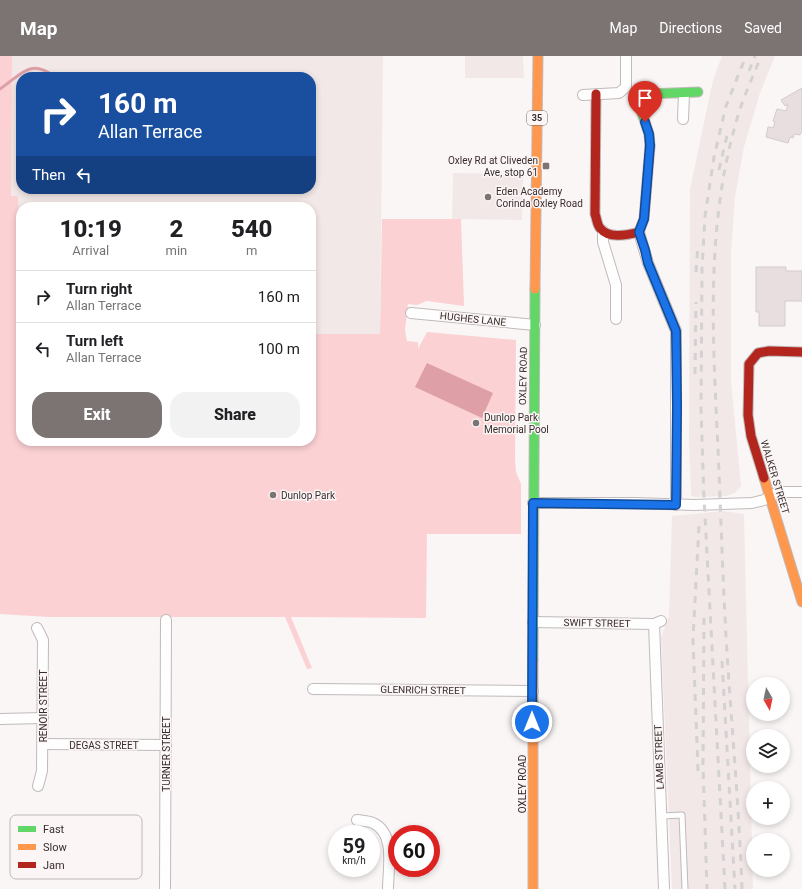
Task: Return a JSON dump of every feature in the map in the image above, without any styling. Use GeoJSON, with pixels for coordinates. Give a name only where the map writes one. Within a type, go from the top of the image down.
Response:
{"type":"FeatureCollection","features":[{"type":"Feature","properties":{"kind":"main road","name":"OXLEY ROAD"},"geometry":{"type":"LineString","coordinates":[[533,889],[533,503],[538,56]]}},
{"type":"Feature","properties":{"kind":"main road"},"geometry":{"type":"LineString","coordinates":[[596,94],[595,214],[599,228],[610,235],[639,232],[644,219],[650,145],[649,134],[637,98],[648,94],[684,94],[698,92]]}},
{"type":"Feature","properties":{"kind":"main road","name":"WALKER STREET"},"geometry":{"type":"LineString","coordinates":[[802,352],[769,351],[758,353],[754,356],[749,364],[748,415],[751,436],[802,602]]}},
{"type":"Feature","properties":{"kind":"street"},"geometry":{"type":"LineString","coordinates":[[626,56],[626,87],[637,98]]}},
{"type":"Feature","properties":{"kind":"street"},"geometry":{"type":"LineString","coordinates":[[583,95],[618,93],[626,87]]}},
{"type":"Feature","properties":{"kind":"street"},"geometry":{"type":"LineString","coordinates":[[683,119],[684,94]]}},
{"type":"Feature","properties":{"kind":"street"},"geometry":{"type":"LineString","coordinates":[[603,231],[604,242],[616,285],[616,319]]}},
{"type":"Feature","properties":{"kind":"street"},"geometry":{"type":"LineString","coordinates":[[639,232],[648,263],[676,331],[676,505]]}},
{"type":"Feature","properties":{"kind":"street","name":"HUGHES LANE"},"geometry":{"type":"LineString","coordinates":[[411,312],[535,325]]}},
{"type":"Feature","properties":{"kind":"street"},"geometry":{"type":"LineString","coordinates":[[533,503],[676,505],[752,503],[764,500],[781,492],[802,492]]}},
{"type":"Feature","properties":{"kind":"street","name":"TURNER STREET"},"geometry":{"type":"LineString","coordinates":[[166,620],[166,889]]}},
{"type":"Feature","properties":{"kind":"street","name":"SWIFT STREET"},"geometry":{"type":"LineString","coordinates":[[533,622],[657,623]]}},
{"type":"Feature","properties":{"kind":"street","name":"LAMB STREET"},"geometry":{"type":"LineString","coordinates":[[657,623],[664,889]]}},
{"type":"Feature","properties":{"kind":"street","name":"RENOIR STREET"},"geometry":{"type":"LineString","coordinates":[[37,628],[43,640],[42,771],[38,786]]}},
{"type":"Feature","properties":{"kind":"street","name":"GLENRICH STREET"},"geometry":{"type":"LineString","coordinates":[[313,689],[532,691]]}},
{"type":"Feature","properties":{"kind":"street"},"geometry":{"type":"LineString","coordinates":[[0,719],[43,718]]}},
{"type":"Feature","properties":{"kind":"street","name":"DEGAS STREET"},"geometry":{"type":"LineString","coordinates":[[42,744],[166,745]]}},
{"type":"Feature","properties":{"kind":"street"},"geometry":{"type":"LineString","coordinates":[[357,820],[373,823],[384,832],[388,843],[388,889]]}},
{"type":"Feature","properties":{"kind":"lane"},"geometry":{"type":"LineString","coordinates":[[662,816],[682,815],[685,889]]}},
{"type":"Feature","properties":{"kind":"shaded area","name":"Dunlop Park"},"geometry":{"type":"Polygon","coordinates":[[[0,56],[12,56],[11,196],[18,196],[18,202],[16,202],[16,446],[316,446],[316,334],[380,334],[382,219],[461,219],[464,306],[427,301],[417,305],[408,304],[405,330],[407,341],[418,342],[418,349],[427,332],[516,340],[515,460],[516,472],[521,484],[521,534],[427,534],[426,618],[291,617],[312,668],[307,669],[285,617],[49,617],[0,614],[0,56]]]}},
{"type":"Feature","properties":{"kind":"shaded area"},"geometry":{"type":"Polygon","coordinates":[[[12,56],[383,56],[380,335],[316,334],[316,202],[18,202],[18,197],[11,196],[12,56]]]}},
{"type":"Feature","properties":{"kind":"shaded area"},"geometry":{"type":"Polygon","coordinates":[[[465,56],[523,56],[524,78],[465,78],[465,56]]]}},
{"type":"Feature","properties":{"kind":"shaded area"},"geometry":{"type":"Polygon","coordinates":[[[722,56],[775,56],[760,93],[744,147],[735,197],[731,254],[731,381],[741,486],[735,493],[727,496],[694,497],[691,495],[689,439],[690,189],[713,80],[722,56]]]}},
{"type":"Feature","properties":{"kind":"shaded area","name":"Eden Academy Corinda Oxley Road"},"geometry":{"type":"Polygon","coordinates":[[[453,173],[523,174],[522,220],[452,219],[453,173]]]}},
{"type":"Feature","properties":{"kind":"shaded area"},"geometry":{"type":"Polygon","coordinates":[[[427,363],[493,393],[482,418],[415,387],[427,363]]]}},
{"type":"Feature","properties":{"kind":"shaded area"},"geometry":{"type":"Polygon","coordinates":[[[724,511],[744,514],[748,677],[746,677],[746,721],[749,721],[749,729],[746,729],[746,773],[750,773],[750,781],[746,781],[746,825],[751,825],[752,833],[746,833],[746,877],[753,877],[753,889],[672,889],[661,637],[669,616],[672,516],[724,511]]]}},
{"type":"Feature","properties":{"kind":"building"},"geometry":{"type":"Polygon","coordinates":[[[802,88],[802,131],[800,135],[794,134],[793,138],[790,137],[788,143],[766,137],[768,127],[773,128],[775,122],[773,121],[777,109],[786,111],[788,104],[785,106],[781,100],[802,88]]]}},
{"type":"Feature","properties":{"kind":"building"},"geometry":{"type":"Polygon","coordinates":[[[756,267],[786,267],[786,271],[802,271],[802,301],[785,301],[785,326],[759,326],[759,312],[756,312],[756,267]]]}},
{"type":"Feature","properties":{"kind":"waterway"},"geometry":{"type":"LineString","coordinates":[[23,72],[32,68],[48,72]]}},
{"type":"Feature","properties":{"kind":"waterway"},"geometry":{"type":"LineString","coordinates":[[0,89],[16,77]]}},
{"type":"Feature","properties":{"kind":"railway"},"geometry":{"type":"LineString","coordinates":[[725,889],[704,498],[701,409],[702,269],[705,216],[714,157],[726,106],[746,56]]}},
{"type":"Feature","properties":{"kind":"railway"},"geometry":{"type":"LineString","coordinates":[[749,71],[755,56]]}},
{"type":"Feature","properties":{"kind":"railway"},"geometry":{"type":"LineString","coordinates":[[742,889],[724,595],[715,383],[713,294],[719,206],[726,162],[739,111],[761,56]]}},
{"type":"Feature","properties":{"kind":"railway"},"geometry":{"type":"LineString","coordinates":[[719,170],[728,131]]}},
{"type":"Feature","properties":{"kind":"railway"},"geometry":{"type":"LineString","coordinates":[[696,272],[698,244]]}},
{"type":"Feature","properties":{"kind":"railway"},"geometry":{"type":"LineString","coordinates":[[695,374],[696,302]]}},
{"type":"Feature","properties":{"kind":"railway"},"geometry":{"type":"LineString","coordinates":[[698,771],[693,639],[699,525]]}},
{"type":"Feature","properties":{"kind":"railway"},"geometry":{"type":"LineString","coordinates":[[704,618],[703,765],[707,889]]}},
{"type":"Feature","properties":{"kind":"railway"},"geometry":{"type":"LineString","coordinates":[[722,661],[735,889]]}},
{"type":"Feature","properties":{"kind":"traffic: fast"},"geometry":{"type":"LineString","coordinates":[[650,146],[649,134],[637,98],[647,94],[698,92]]}},
{"type":"Feature","properties":{"kind":"traffic: fast"},"geometry":{"type":"LineString","coordinates":[[533,660],[535,289]]}},
{"type":"Feature","properties":{"kind":"traffic: slow"},"geometry":{"type":"LineString","coordinates":[[535,289],[538,56]]}},
{"type":"Feature","properties":{"kind":"traffic: slow"},"geometry":{"type":"LineString","coordinates":[[764,478],[802,602]]}},
{"type":"Feature","properties":{"kind":"traffic: slow"},"geometry":{"type":"LineString","coordinates":[[533,660],[533,889]]}},
{"type":"Feature","properties":{"kind":"traffic: jam"},"geometry":{"type":"LineString","coordinates":[[596,94],[595,214],[599,226],[604,232],[614,235],[639,232],[644,219],[650,146]]}},
{"type":"Feature","properties":{"kind":"traffic: jam"},"geometry":{"type":"LineString","coordinates":[[764,478],[751,436],[748,415],[749,364],[758,353],[769,351],[802,352]]}},
{"type":"Feature","properties":{"kind":"place","name":"Oxley Rd at Cliveden Ave, stop 61"},"geometry":{"type":"Point","coordinates":[546,166]}},
{"type":"Feature","properties":{"kind":"place","name":"Eden Academy Corinda Oxley Road"},"geometry":{"type":"Point","coordinates":[488,197]}},
{"type":"Feature","properties":{"kind":"place","name":"Dunlop Park Memorial Pool"},"geometry":{"type":"Point","coordinates":[476,423]}},
{"type":"Feature","properties":{"kind":"place","name":"Dunlop Park"},"geometry":{"type":"Point","coordinates":[273,495]}},
{"type":"Feature","properties":{"kind":"route"},"geometry":{"type":"LineString","coordinates":[[532,722],[533,503],[635,503],[676,505],[676,331],[667,305],[648,263],[639,232],[644,219],[650,145],[649,134],[645,122]]}}]}
